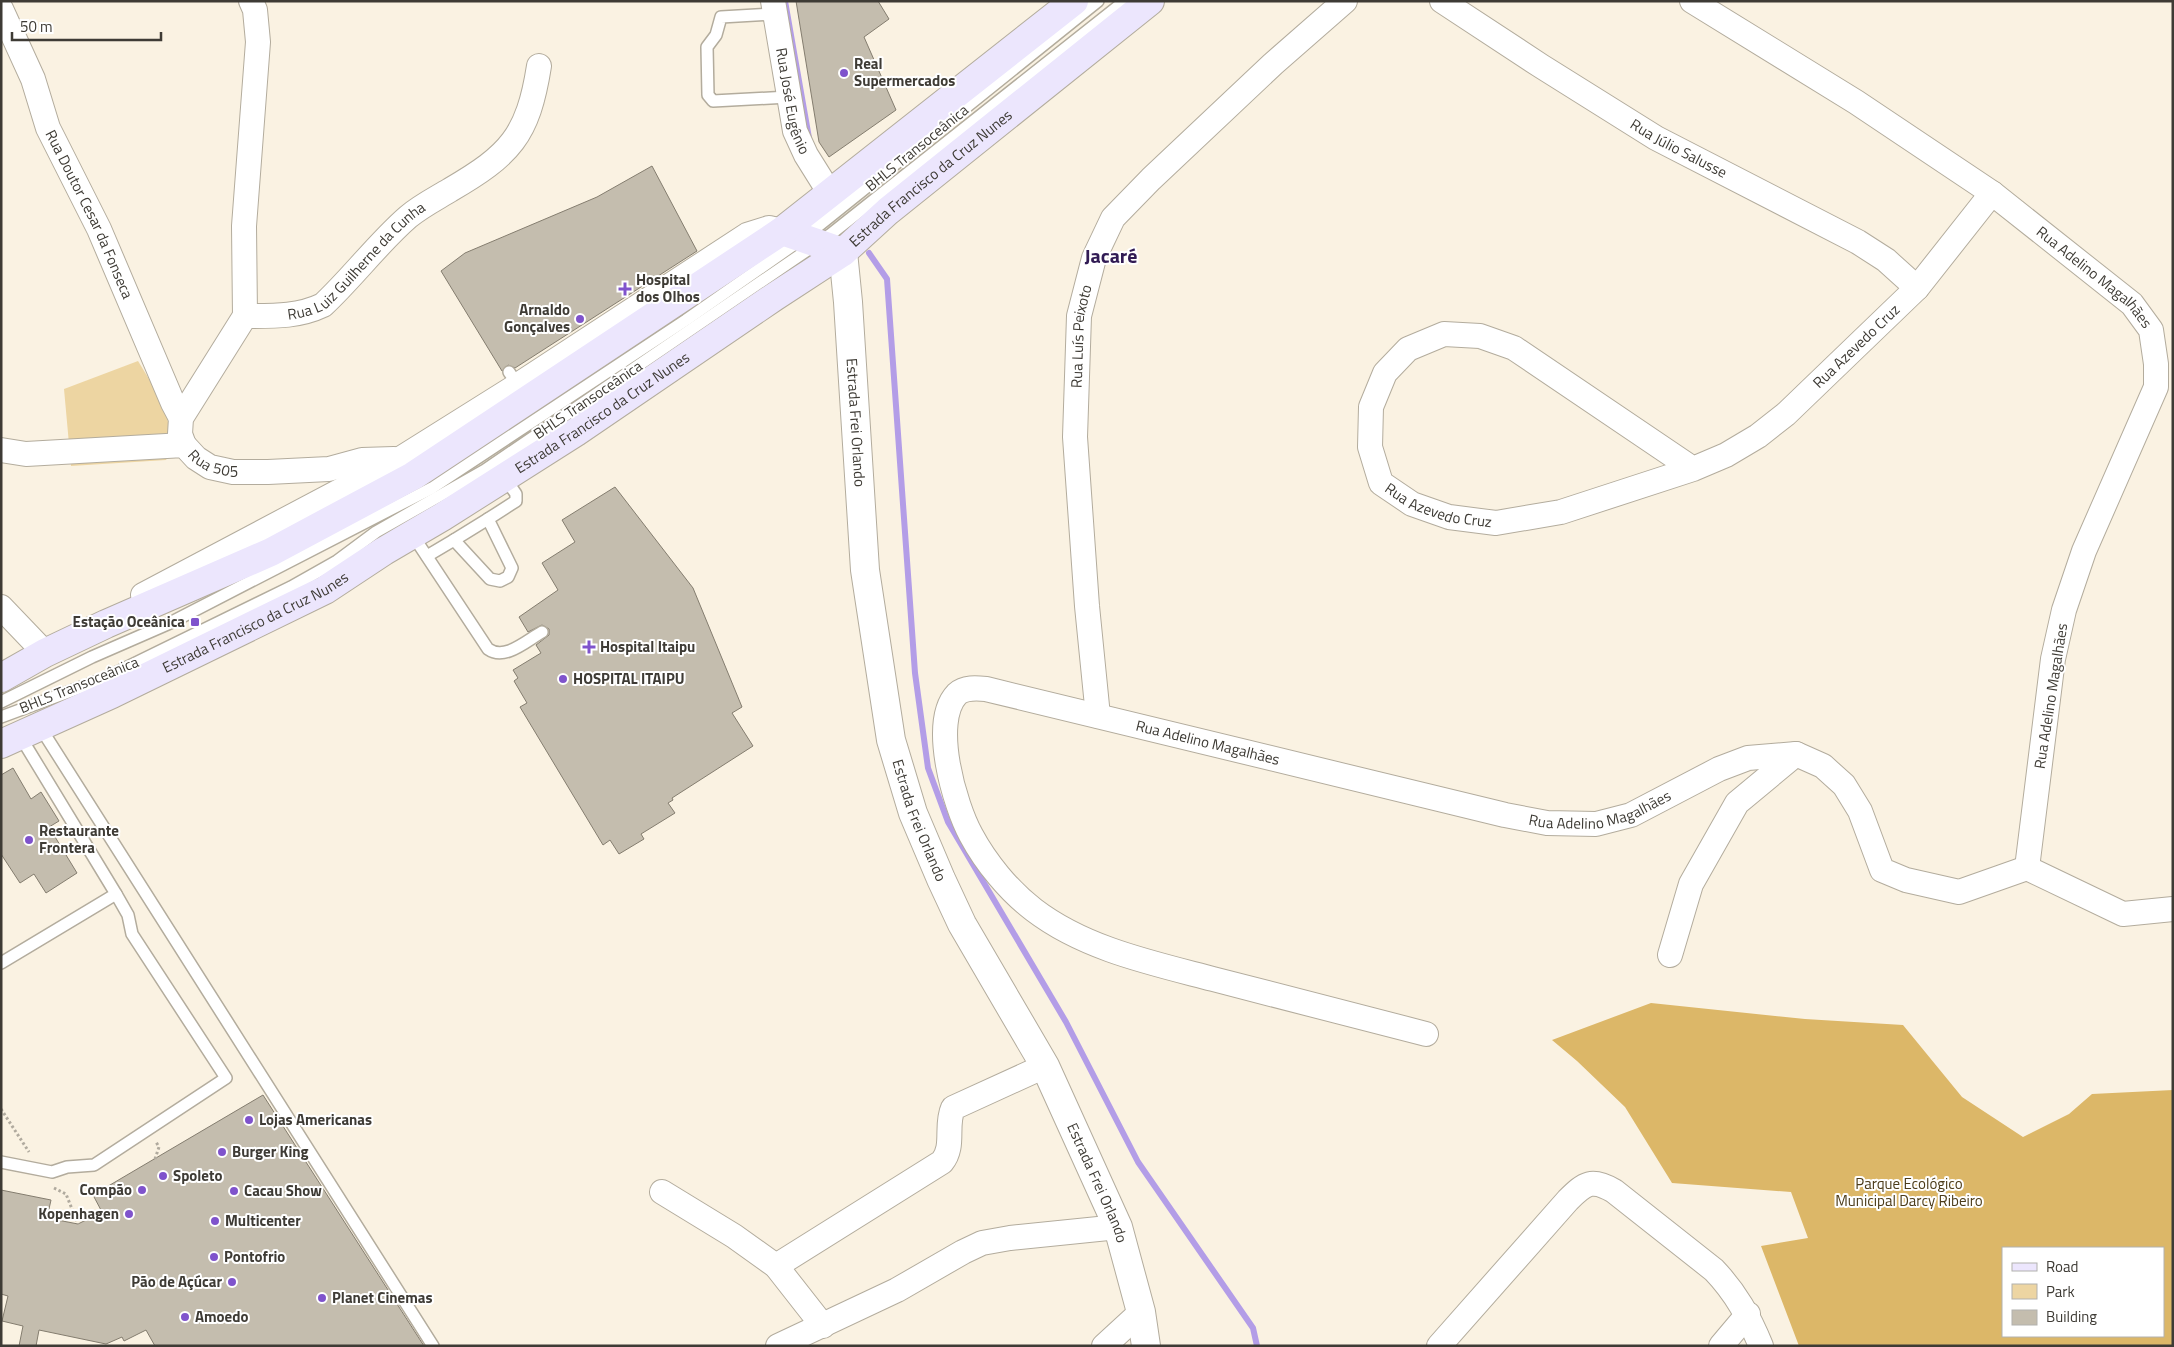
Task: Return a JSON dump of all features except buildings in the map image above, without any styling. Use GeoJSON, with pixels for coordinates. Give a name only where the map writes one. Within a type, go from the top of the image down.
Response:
{"type":"FeatureCollection","features":[{"type":"Feature","properties":{"kind":"main road"},"geometry":{"type":"LineString","coordinates":[[1,679],[49,664],[106,624],[271,552],[413,476],[800,238],[831,195],[1074,1]]}},
{"type":"Feature","properties":{"kind":"main road","name":"Estrada Francisco da Cruz Nunes"},"geometry":{"type":"LineString","coordinates":[[12,735],[299,603],[345,578],[384,551],[419,545],[505,478],[843,252],[888,211],[1150,1]]}},
{"type":"Feature","properties":{"kind":"main road"},"geometry":{"type":"LineString","coordinates":[[800,238],[843,252]]}},
{"type":"Feature","properties":{"kind":"street"},"geometry":{"type":"LineString","coordinates":[[184,446],[180,434],[182,418],[245,316],[244,226],[258,42],[255,10],[251,1]]}},
{"type":"Feature","properties":{"kind":"street","name":"Rua Luís Peixoto"},"geometry":{"type":"LineString","coordinates":[[1098,716],[1087,606],[1075,437],[1079,316],[1094,258],[1113,218],[1151,179],[1273,64],[1345,1]]}},
{"type":"Feature","properties":{"kind":"street","name":"Rua Júlio Salusse"},"geometry":{"type":"LineString","coordinates":[[1442,1],[1656,138],[1858,242],[1886,260],[1917,288]]}},
{"type":"Feature","properties":{"kind":"street","name":"Rua Adelino Magalhães"},"geometry":{"type":"LineString","coordinates":[[1426,1034],[1132,957],[1080,938],[1034,910],[997,875],[970,835],[954,795],[946,760],[946,726],[950,707],[958,694],[969,688],[986,689],[1505,815],[1547,823],[1596,824],[1631,815],[1719,769],[1748,758],[1796,754],[1823,766],[1844,785],[1860,811],[1882,870],[1906,880],[1959,892],[2027,868],[2053,659],[2064,610],[2084,551],[2164,390],[2156,364],[2151,330],[2132,304],[1992,193],[1856,102],[1692,1]]}},
{"type":"Feature","properties":{"kind":"street","name":"Rua José Eugênio"},"geometry":{"type":"LineString","coordinates":[[774,8],[795,131],[806,155],[831,195]]}},
{"type":"Feature","properties":{"kind":"street","name":"Rua Doutor Cesar da Fonseca"},"geometry":{"type":"LineString","coordinates":[[1,9],[33,79],[48,128],[99,229],[173,403],[182,418]]}},
{"type":"Feature","properties":{"kind":"street","name":"Rua Luiz Guilherne da Cunha"},"geometry":{"type":"LineString","coordinates":[[245,316],[287,316],[308,312],[324,305],[409,216],[495,161],[514,142],[526,121],[534,98],[539,66]]}},
{"type":"Feature","properties":{"kind":"street","name":"Rua Azevedo Cruz"},"geometry":{"type":"LineString","coordinates":[[1694,469],[1514,348],[1480,336],[1444,334],[1408,350],[1385,373],[1371,407],[1370,447],[1381,483],[1412,504],[1449,516],[1496,524],[1561,512],[1694,469],[1726,455],[1758,436],[1786,414],[1917,288],[1992,193]]}},
{"type":"Feature","properties":{"kind":"street"},"geometry":{"type":"LineString","coordinates":[[106,624],[135,599],[400,459],[513,378],[747,235],[769,228],[800,238]]}},
{"type":"Feature","properties":{"kind":"street","name":"Estrada Frei Orlando"},"geometry":{"type":"LineString","coordinates":[[843,252],[848,302],[865,570],[891,740],[913,813],[940,879],[962,924],[1045,1066],[1118,1228],[1141,1312],[1146,1346]]}},
{"type":"Feature","properties":{"kind":"street","name":"Rua 505"},"geometry":{"type":"LineString","coordinates":[[1,450],[26,454],[184,446],[196,458],[210,467],[233,472],[329,469],[362,460],[400,459]]}},
{"type":"Feature","properties":{"kind":"street"},"geometry":{"type":"LineString","coordinates":[[1,608],[49,664]]}},
{"type":"Feature","properties":{"kind":"street"},"geometry":{"type":"LineString","coordinates":[[1670,955],[1691,884],[1737,803],[1796,754]]}},
{"type":"Feature","properties":{"kind":"street"},"geometry":{"type":"LineString","coordinates":[[2027,868],[2124,914],[2173,909]]}},
{"type":"Feature","properties":{"kind":"street"},"geometry":{"type":"LineString","coordinates":[[776,1266],[942,1162],[947,1156],[949,1148],[950,1116],[953,1108],[1045,1066]]}},
{"type":"Feature","properties":{"kind":"street"},"geometry":{"type":"LineString","coordinates":[[1439,1346],[1568,1200],[1582,1186],[1601,1183],[1614,1191],[1714,1270],[1727,1284],[1748,1314],[1761,1346]]}},
{"type":"Feature","properties":{"kind":"street"},"geometry":{"type":"LineString","coordinates":[[662,1192],[734,1236],[776,1266],[823,1326]]}},
{"type":"Feature","properties":{"kind":"street"},"geometry":{"type":"LineString","coordinates":[[778,1346],[897,1290],[982,1243],[1010,1238],[1118,1228]]}},
{"type":"Feature","properties":{"kind":"street"},"geometry":{"type":"LineString","coordinates":[[1104,1346],[1141,1312]]}},
{"type":"Feature","properties":{"kind":"street"},"geometry":{"type":"LineString","coordinates":[[1720,1346],[1748,1314]]}},
{"type":"Feature","properties":{"kind":"lane","name":"BHLS Transoceânica"},"geometry":{"type":"LineString","coordinates":[[1,702],[49,664],[170,623],[432,488],[686,320],[800,238],[1098,1]]}},
{"type":"Feature","properties":{"kind":"lane","name":"BHLS Transoceânica"},"geometry":{"type":"LineString","coordinates":[[12,735],[103,679],[310,577],[337,561],[376,532],[485,470],[1125,1]]}},
{"type":"Feature","properties":{"kind":"lane"},"geometry":{"type":"LineString","coordinates":[[774,8],[721,17],[716,35],[707,47],[708,95],[713,101],[788,97]]}},
{"type":"Feature","properties":{"kind":"lane"},"geometry":{"type":"LineString","coordinates":[[505,478],[516,494],[516,501],[454,540],[419,545],[488,649],[495,654],[504,654],[542,632]]}},
{"type":"Feature","properties":{"kind":"lane"},"geometry":{"type":"LineString","coordinates":[[454,540],[490,579],[500,581],[508,577],[512,568],[488,519]]}},
{"type":"Feature","properties":{"kind":"lane"},"geometry":{"type":"LineString","coordinates":[[1,1162],[52,1172],[66,1167],[94,1165],[226,1078],[132,934],[128,915],[116,894],[12,735]]}},
{"type":"Feature","properties":{"kind":"lane"},"geometry":{"type":"LineString","coordinates":[[12,735],[433,1346]]}},
{"type":"Feature","properties":{"kind":"lane"},"geometry":{"type":"LineString","coordinates":[[1,963],[116,894]]}},
{"type":"Feature","properties":{"kind":"path"},"geometry":{"type":"LineString","coordinates":[[1,1109],[52,1187],[66,1194],[78,1224]]}},
{"type":"Feature","properties":{"kind":"green space"},"geometry":{"type":"Polygon","coordinates":[[[138,361],[163,402],[174,446],[166,460],[71,466],[64,389],[138,361]]]}},
{"type":"Feature","properties":{"kind":"green space","name":"Parque Ecológico Municipal Darcy Ribeiro"},"geometry":{"type":"Polygon","coordinates":[[[1651,1003],[1805,1019],[1903,1025],[1962,1097],[2023,1137],[2069,1114],[2092,1094],[2173,1090],[2173,1346],[1799,1346],[1761,1246],[1808,1238],[1791,1192],[1672,1183],[1625,1107],[1552,1040],[1651,1003]]]}},
{"type":"Feature","properties":{"kind":"waterway"},"geometry":{"type":"LineString","coordinates":[[785,1],[809,138]]}},
{"type":"Feature","properties":{"kind":"waterway"},"geometry":{"type":"LineString","coordinates":[[869,253],[887,279],[915,673],[928,768],[948,822],[1066,1022],[1138,1162],[1253,1328],[1257,1346]]}},
{"type":"Feature","properties":{"kind":"place","name":"Real Supermercados"},"geometry":{"type":"Point","coordinates":[844,73]}},
{"type":"Feature","properties":{"kind":"place","name":"Hospital dos Olhos"},"geometry":{"type":"Point","coordinates":[625,289]}},
{"type":"Feature","properties":{"kind":"place","name":"Arnaldo Gonçalves"},"geometry":{"type":"Point","coordinates":[580,319]}},
{"type":"Feature","properties":{"kind":"place","name":"Estação Oceânica"},"geometry":{"type":"Point","coordinates":[195,622]}},
{"type":"Feature","properties":{"kind":"place","name":"Hospital Itaipu"},"geometry":{"type":"Point","coordinates":[589,647]}},
{"type":"Feature","properties":{"kind":"place","name":"HOSPITAL ITAIPU"},"geometry":{"type":"Point","coordinates":[563,679]}},
{"type":"Feature","properties":{"kind":"place","name":"Restaurante Frontera"},"geometry":{"type":"Point","coordinates":[29,840]}},
{"type":"Feature","properties":{"kind":"place","name":"Lojas Americanas"},"geometry":{"type":"Point","coordinates":[249,1120]}},
{"type":"Feature","properties":{"kind":"place","name":"Burger King"},"geometry":{"type":"Point","coordinates":[222,1152]}},
{"type":"Feature","properties":{"kind":"place","name":"Spoleto"},"geometry":{"type":"Point","coordinates":[163,1176]}},
{"type":"Feature","properties":{"kind":"place","name":"Compão"},"geometry":{"type":"Point","coordinates":[142,1190]}},
{"type":"Feature","properties":{"kind":"place","name":"Cacau Show"},"geometry":{"type":"Point","coordinates":[234,1191]}},
{"type":"Feature","properties":{"kind":"place","name":"Kopenhagen"},"geometry":{"type":"Point","coordinates":[129,1214]}},
{"type":"Feature","properties":{"kind":"place","name":"Multicenter"},"geometry":{"type":"Point","coordinates":[215,1221]}},
{"type":"Feature","properties":{"kind":"place","name":"Pontofrio"},"geometry":{"type":"Point","coordinates":[214,1257]}},
{"type":"Feature","properties":{"kind":"place","name":"Pão de Açúcar"},"geometry":{"type":"Point","coordinates":[232,1282]}},
{"type":"Feature","properties":{"kind":"place","name":"Planet Cinemas"},"geometry":{"type":"Point","coordinates":[322,1298]}},
{"type":"Feature","properties":{"kind":"place","name":"Amoedo"},"geometry":{"type":"Point","coordinates":[185,1317]}},
{"type":"Feature","properties":{"kind":"district","name":"Jacaré"},"geometry":{"type":"Point","coordinates":[1111,256]}}]}
